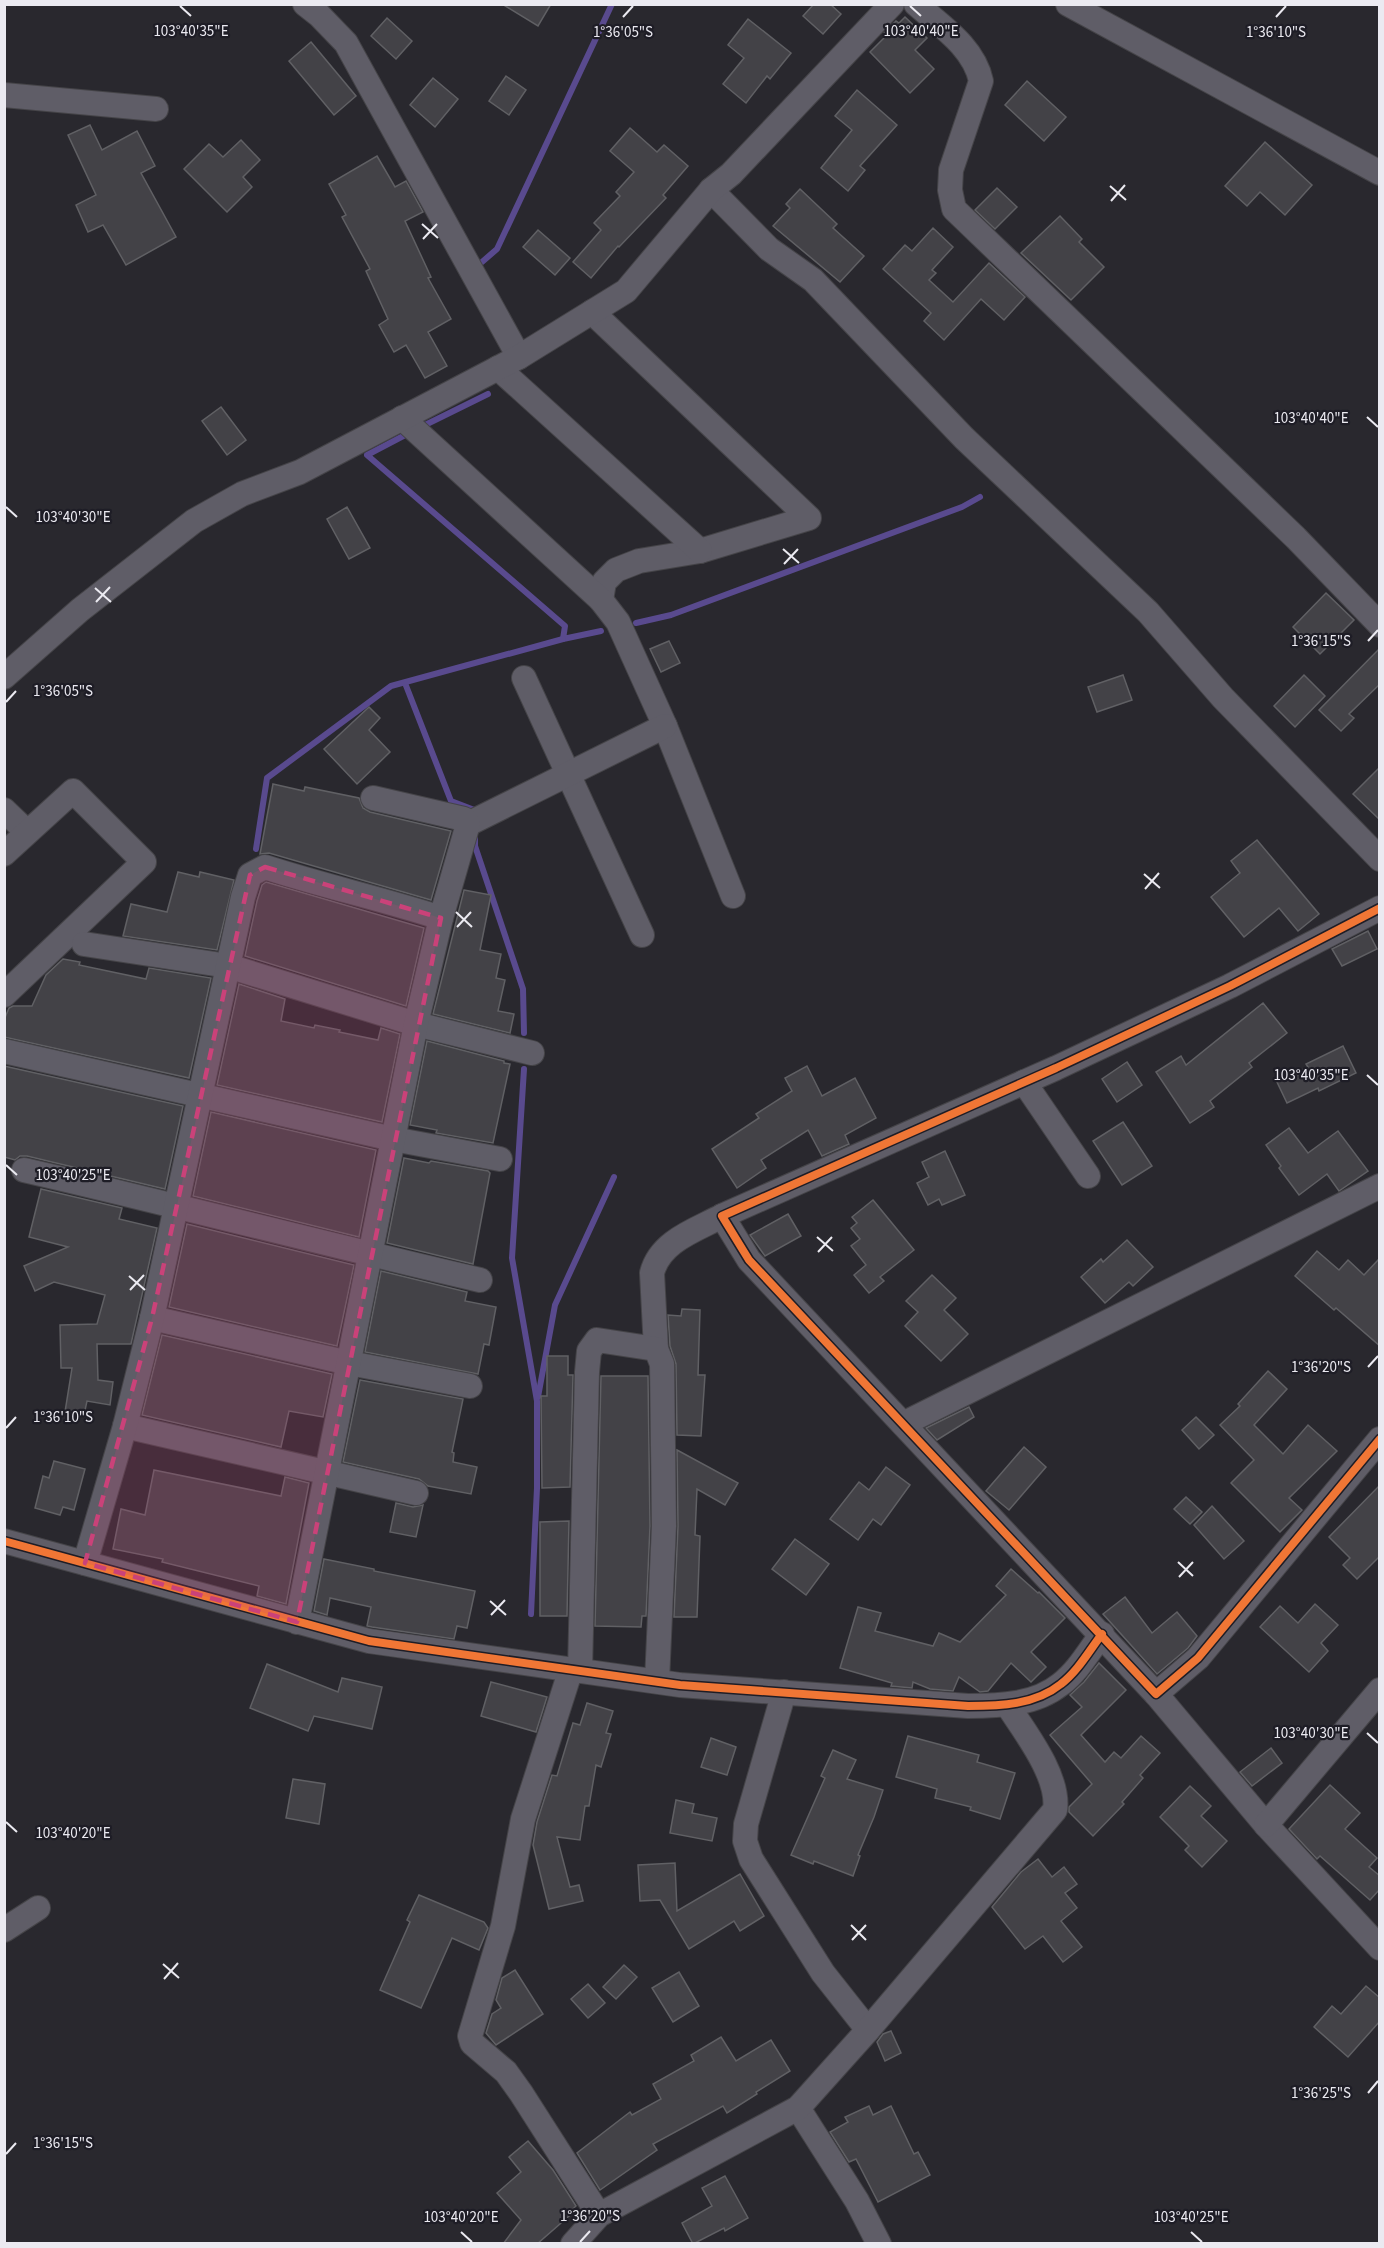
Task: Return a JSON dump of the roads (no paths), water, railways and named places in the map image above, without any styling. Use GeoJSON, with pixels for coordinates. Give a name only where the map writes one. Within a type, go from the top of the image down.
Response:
{"type":"FeatureCollection","features":[{"type":"Feature","properties":{"kind":"street"},"geometry":{"type":"LineString","coordinates":[[305,4],[346,43],[509,362],[700,551]]}},
{"type":"Feature","properties":{"kind":"street"},"geometry":{"type":"LineString","coordinates":[[4,677],[80,610],[194,522],[242,494],[300,472],[509,362],[626,291],[711,190],[731,174],[892,4]]}},
{"type":"Feature","properties":{"kind":"street"},"geometry":{"type":"LineString","coordinates":[[916,4],[969,52],[978,68],[981,81],[951,170],[950,190],[954,209],[1296,538],[1380,625]]}},
{"type":"Feature","properties":{"kind":"street"},"geometry":{"type":"LineString","coordinates":[[1068,4],[1380,173]]}},
{"type":"Feature","properties":{"kind":"street"},"geometry":{"type":"LineString","coordinates":[[4,95],[156,109]]}},
{"type":"Feature","properties":{"kind":"street"},"geometry":{"type":"LineString","coordinates":[[711,190],[769,249],[813,280],[964,438],[1148,612],[1223,698],[1380,859]]}},
{"type":"Feature","properties":{"kind":"street"},"geometry":{"type":"LineString","coordinates":[[591,312],[809,518],[700,551],[639,561],[616,570],[604,582],[601,600]]}},
{"type":"Feature","properties":{"kind":"street"},"geometry":{"type":"LineString","coordinates":[[402,418],[601,600],[618,622],[665,726],[734,896]]}},
{"type":"Feature","properties":{"kind":"street"},"geometry":{"type":"LineString","coordinates":[[524,678],[642,935]]}},
{"type":"Feature","properties":{"kind":"street"},"geometry":{"type":"LineString","coordinates":[[297,1622],[416,1024],[441,918],[468,824],[665,726]]}},
{"type":"Feature","properties":{"kind":"street"},"geometry":{"type":"LineString","coordinates":[[4,854],[73,791],[144,862],[4,995]]}},
{"type":"Feature","properties":{"kind":"street"},"geometry":{"type":"LineString","coordinates":[[373,798],[464,819],[468,824]]}},
{"type":"Feature","properties":{"kind":"street"},"geometry":{"type":"LineString","coordinates":[[4,810],[27,832]]}},
{"type":"Feature","properties":{"kind":"street"},"geometry":{"type":"LineString","coordinates":[[85,1563],[125,1426],[152,1318],[228,966],[250,875],[265,867],[314,883],[398,903],[441,918]]}},
{"type":"Feature","properties":{"kind":"street"},"geometry":{"type":"LineString","coordinates":[[657,1681],[664,1526],[662,1364],[656,1349],[652,1274],[654,1264],[666,1249],[680,1238],[722,1216],[1024,1082],[1230,986],[1380,908]]}},
{"type":"Feature","properties":{"kind":"street"},"geometry":{"type":"LineString","coordinates":[[84,944],[228,966],[416,1024],[532,1053]]}},
{"type":"Feature","properties":{"kind":"street"},"geometry":{"type":"LineString","coordinates":[[4,1051],[393,1139],[500,1158]]}},
{"type":"Feature","properties":{"kind":"street"},"geometry":{"type":"LineString","coordinates":[[1024,1082],[1088,1176]]}},
{"type":"Feature","properties":{"kind":"street"},"geometry":{"type":"LineString","coordinates":[[24,1170],[176,1204],[480,1280]]}},
{"type":"Feature","properties":{"kind":"street"},"geometry":{"type":"LineString","coordinates":[[903,1424],[1380,1186]]}},
{"type":"Feature","properties":{"kind":"street"},"geometry":{"type":"LineString","coordinates":[[722,1216],[749,1260],[1101,1634],[1156,1694],[1266,1825],[1380,1948]]}},
{"type":"Feature","properties":{"kind":"street"},"geometry":{"type":"LineString","coordinates":[[152,1318],[349,1363],[470,1386]]}},
{"type":"Feature","properties":{"kind":"street"},"geometry":{"type":"LineString","coordinates":[[598,2215],[521,2093],[506,2073],[472,2043],[470,2036],[503,1926],[523,1819],[575,1670],[586,1372],[589,1351],[597,1340],[656,1349]]}},
{"type":"Feature","properties":{"kind":"street"},"geometry":{"type":"LineString","coordinates":[[125,1426],[416,1493]]}},
{"type":"Feature","properties":{"kind":"street"},"geometry":{"type":"LineString","coordinates":[[1156,1694],[1198,1658],[1380,1439]]}},
{"type":"Feature","properties":{"kind":"street"},"geometry":{"type":"LineString","coordinates":[[4,1541],[369,1641],[657,1681],[784,1692],[968,1706],[1008,1706],[1041,1695],[1060,1685],[1077,1668],[1101,1634]]}},
{"type":"Feature","properties":{"kind":"street"},"geometry":{"type":"LineString","coordinates":[[1266,1825],[1380,1690]]}},
{"type":"Feature","properties":{"kind":"street"},"geometry":{"type":"LineString","coordinates":[[784,1692],[746,1824],[745,1841],[751,1859],[823,1973],[868,2030]]}},
{"type":"Feature","properties":{"kind":"street"},"geometry":{"type":"LineString","coordinates":[[573,2244],[598,2215],[798,2108],[868,2030],[1055,1810],[1056,1802],[1043,1758],[1008,1706]]}},
{"type":"Feature","properties":{"kind":"street"},"geometry":{"type":"LineString","coordinates":[[4,1930],[38,1908]]}},
{"type":"Feature","properties":{"kind":"street"},"geometry":{"type":"LineString","coordinates":[[798,2108],[857,2201],[879,2244]]}},
{"type":"Feature","properties":{"kind":"waterway"},"geometry":{"type":"LineString","coordinates":[[482,262],[497,249],[612,4]]}},
{"type":"Feature","properties":{"kind":"waterway"},"geometry":{"type":"LineString","coordinates":[[421,427],[488,394]]}},
{"type":"Feature","properties":{"kind":"waterway"},"geometry":{"type":"LineString","coordinates":[[409,433],[367,455],[565,626],[563,639],[601,631]]}},
{"type":"Feature","properties":{"kind":"waterway"},"geometry":{"type":"LineString","coordinates":[[636,623],[671,615],[962,507],[980,497]]}},
{"type":"Feature","properties":{"kind":"waterway"},"geometry":{"type":"LineString","coordinates":[[256,849],[267,778],[391,686],[563,639]]}},
{"type":"Feature","properties":{"kind":"waterway"},"geometry":{"type":"LineString","coordinates":[[405,683],[451,801],[477,811]]}},
{"type":"Feature","properties":{"kind":"waterway"},"geometry":{"type":"LineString","coordinates":[[475,839],[475,846],[523,989],[524,1033]]}},
{"type":"Feature","properties":{"kind":"waterway"},"geometry":{"type":"LineString","coordinates":[[524,1069],[512,1258],[537,1401],[537,1488],[531,1614]]}},
{"type":"Feature","properties":{"kind":"waterway"},"geometry":{"type":"LineString","coordinates":[[538,1397],[555,1305],[614,1177]]}}]}
